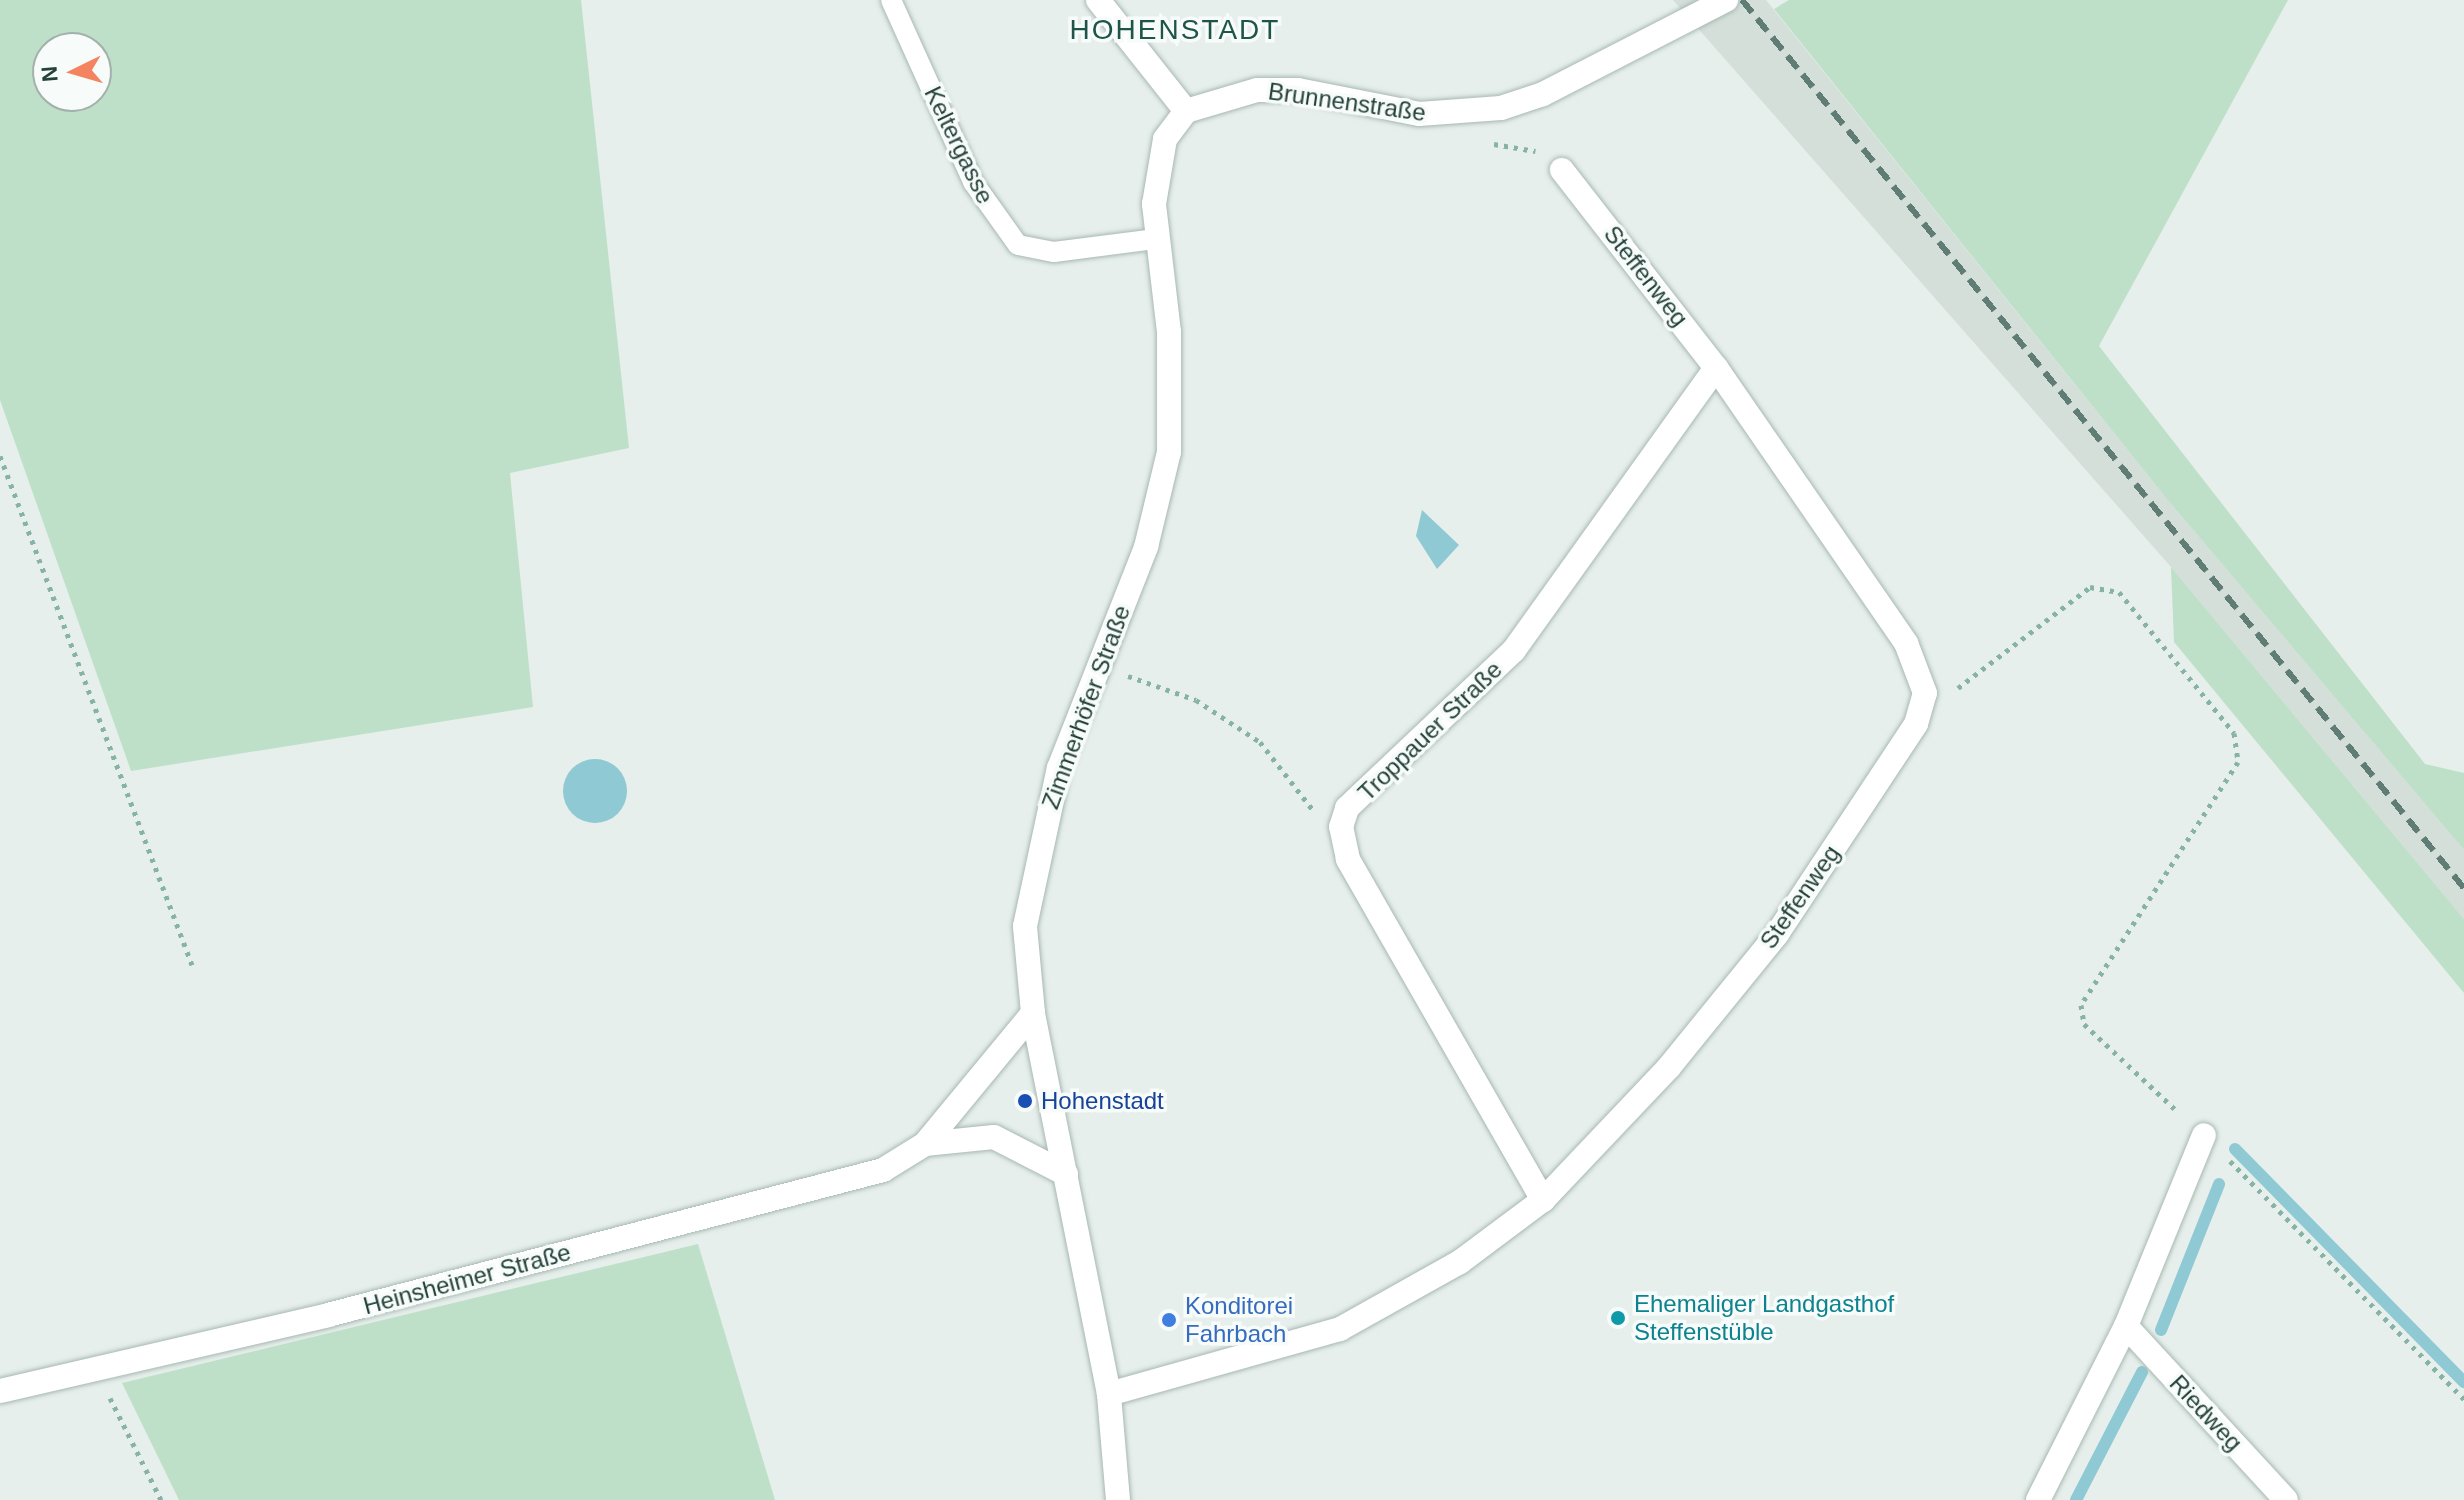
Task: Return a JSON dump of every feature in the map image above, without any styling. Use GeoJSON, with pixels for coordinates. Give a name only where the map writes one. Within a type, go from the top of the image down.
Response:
{"type":"FeatureCollection","features":[{"type":"Feature","properties":{"kind":"street"},"geometry":{"type":"LineString","coordinates":[[1098,0],[1186,111]]}},
{"type":"Feature","properties":{"kind":"street","name":"Brunnenstraße"},"geometry":{"type":"LineString","coordinates":[[1186,111],[1257,90],[1298,90],[1419,114],[1501,108],[1543,94],[1726,0]]}},
{"type":"Feature","properties":{"kind":"street","name":"Zimmerhöfer Straße"},"geometry":{"type":"LineString","coordinates":[[1118,1500],[1109,1394],[1033,1013],[1025,926],[1033,862],[1059,768],[1146,547],[1169,452],[1169,332],[1156,239],[1154,175],[1165,139],[1186,111]]}},
{"type":"Feature","properties":{"kind":"street","name":"Steffenweg"},"geometry":{"type":"LineString","coordinates":[[1109,1394],[1340,1329],[1460,1262],[1543,1200],[1669,1067],[1777,934],[1916,724],[1925,693],[1906,643],[1716,368],[1562,170]]}},
{"type":"Feature","properties":{"kind":"street","name":"Troppauer Straße"},"geometry":{"type":"LineString","coordinates":[[1341,827],[1347,808],[1514,650],[1716,368]]}},
{"type":"Feature","properties":{"kind":"street"},"geometry":{"type":"LineString","coordinates":[[1341,827],[1348,859],[1543,1200]]}},
{"type":"Feature","properties":{"kind":"street","name":"Heinsheimer Straße"},"geometry":{"type":"LineString","coordinates":[[0,1391],[97,1372],[883,1170],[925,1144],[1033,1013]]}},
{"type":"Feature","properties":{"kind":"street"},"geometry":{"type":"LineString","coordinates":[[2038,1500],[2126,1326],[2204,1135]]}},
{"type":"Feature","properties":{"kind":"street","name":"Heinsheimer Straße"},"geometry":{"type":"LineString","coordinates":[[925,1144],[994,1137],[1066,1174]]}},
{"type":"Feature","properties":{"kind":"street","name":"Riedweg"},"geometry":{"type":"LineString","coordinates":[[2126,1326],[2286,1500]]}},
{"type":"Feature","properties":{"kind":"lane","name":"Keltergasse"},"geometry":{"type":"LineString","coordinates":[[891,0],[973,182],[1018,245],[1054,252],[1156,239]]}},
{"type":"Feature","properties":{"kind":"path"},"geometry":{"type":"LineString","coordinates":[[0,456],[192,965]]}},
{"type":"Feature","properties":{"kind":"path"},"geometry":{"type":"LineString","coordinates":[[1925,693],[1957,689],[2090,587],[2119,592],[2234,733],[2238,762],[2081,1005],[2094,1034],[2204,1135],[2464,1399]]}},
{"type":"Feature","properties":{"kind":"path"},"geometry":{"type":"LineString","coordinates":[[1101,666],[1196,700],[1260,742],[1314,811],[1341,827]]}},
{"type":"Feature","properties":{"kind":"path"},"geometry":{"type":"LineString","coordinates":[[97,1372],[161,1500]]}},
{"type":"Feature","properties":{"kind":"shaded area"},"geometry":{"type":"Polygon","coordinates":[[[1673,0],[1766,0],[2166,498],[2464,850],[2464,919],[2171,567],[1673,0]]]}},
{"type":"Feature","properties":{"kind":"green space"},"geometry":{"type":"Polygon","coordinates":[[[0,0],[581,0],[629,448],[510,473],[533,707],[131,771],[0,400],[0,0]]]}},
{"type":"Feature","properties":{"kind":"green space"},"geometry":{"type":"Polygon","coordinates":[[[1789,0],[2288,0],[2099,346],[2425,764],[2464,773],[2464,850],[2166,498],[1774,9],[1789,0]]]}},
{"type":"Feature","properties":{"kind":"green space"},"geometry":{"type":"Polygon","coordinates":[[[2171,567],[2464,919],[2464,993],[2174,642],[2171,567]]]}},
{"type":"Feature","properties":{"kind":"green space"},"geometry":{"type":"Polygon","coordinates":[[[698,1244],[775,1500],[179,1500],[122,1383],[698,1244]]]}},
{"type":"Feature","properties":{"kind":"water"},"geometry":{"type":"Polygon","coordinates":[[[1422,510],[1459,545],[1437,569],[1416,536],[1422,510]]]}},
{"type":"Feature","properties":{"kind":"water"},"geometry":{"type":"Polygon","coordinates":[[[589,759],[601,759],[618,768],[625,779],[625,803],[618,814],[601,823],[589,823],[577,818],[568,809],[563,797],[563,785],[568,773],[577,764],[589,759]]]}},
{"type":"Feature","properties":{"kind":"waterway"},"geometry":{"type":"LineString","coordinates":[[2235,1149],[2464,1382]]}},
{"type":"Feature","properties":{"kind":"waterway"},"geometry":{"type":"LineString","coordinates":[[2161,1330],[2219,1184]]}},
{"type":"Feature","properties":{"kind":"waterway"},"geometry":{"type":"LineString","coordinates":[[2076,1500],[2142,1372]]}},
{"type":"Feature","properties":{"kind":"railway"},"geometry":{"type":"LineString","coordinates":[[1742,0],[2464,888]]}},
{"type":"Feature","properties":{"kind":"place","name":"Hohenstadt"},"geometry":{"type":"Point","coordinates":[1025,1101]}},
{"type":"Feature","properties":{"kind":"place","name":"Ehemaliger Landgasthof Steffenstüble"},"geometry":{"type":"Point","coordinates":[1618,1318]}},
{"type":"Feature","properties":{"kind":"place","name":"Konditorei Fahrbach"},"geometry":{"type":"Point","coordinates":[1169,1320]}},
{"type":"Feature","properties":{"kind":"district","name":"HOHENSTADT"},"geometry":{"type":"Point","coordinates":[1175,30]}}]}
